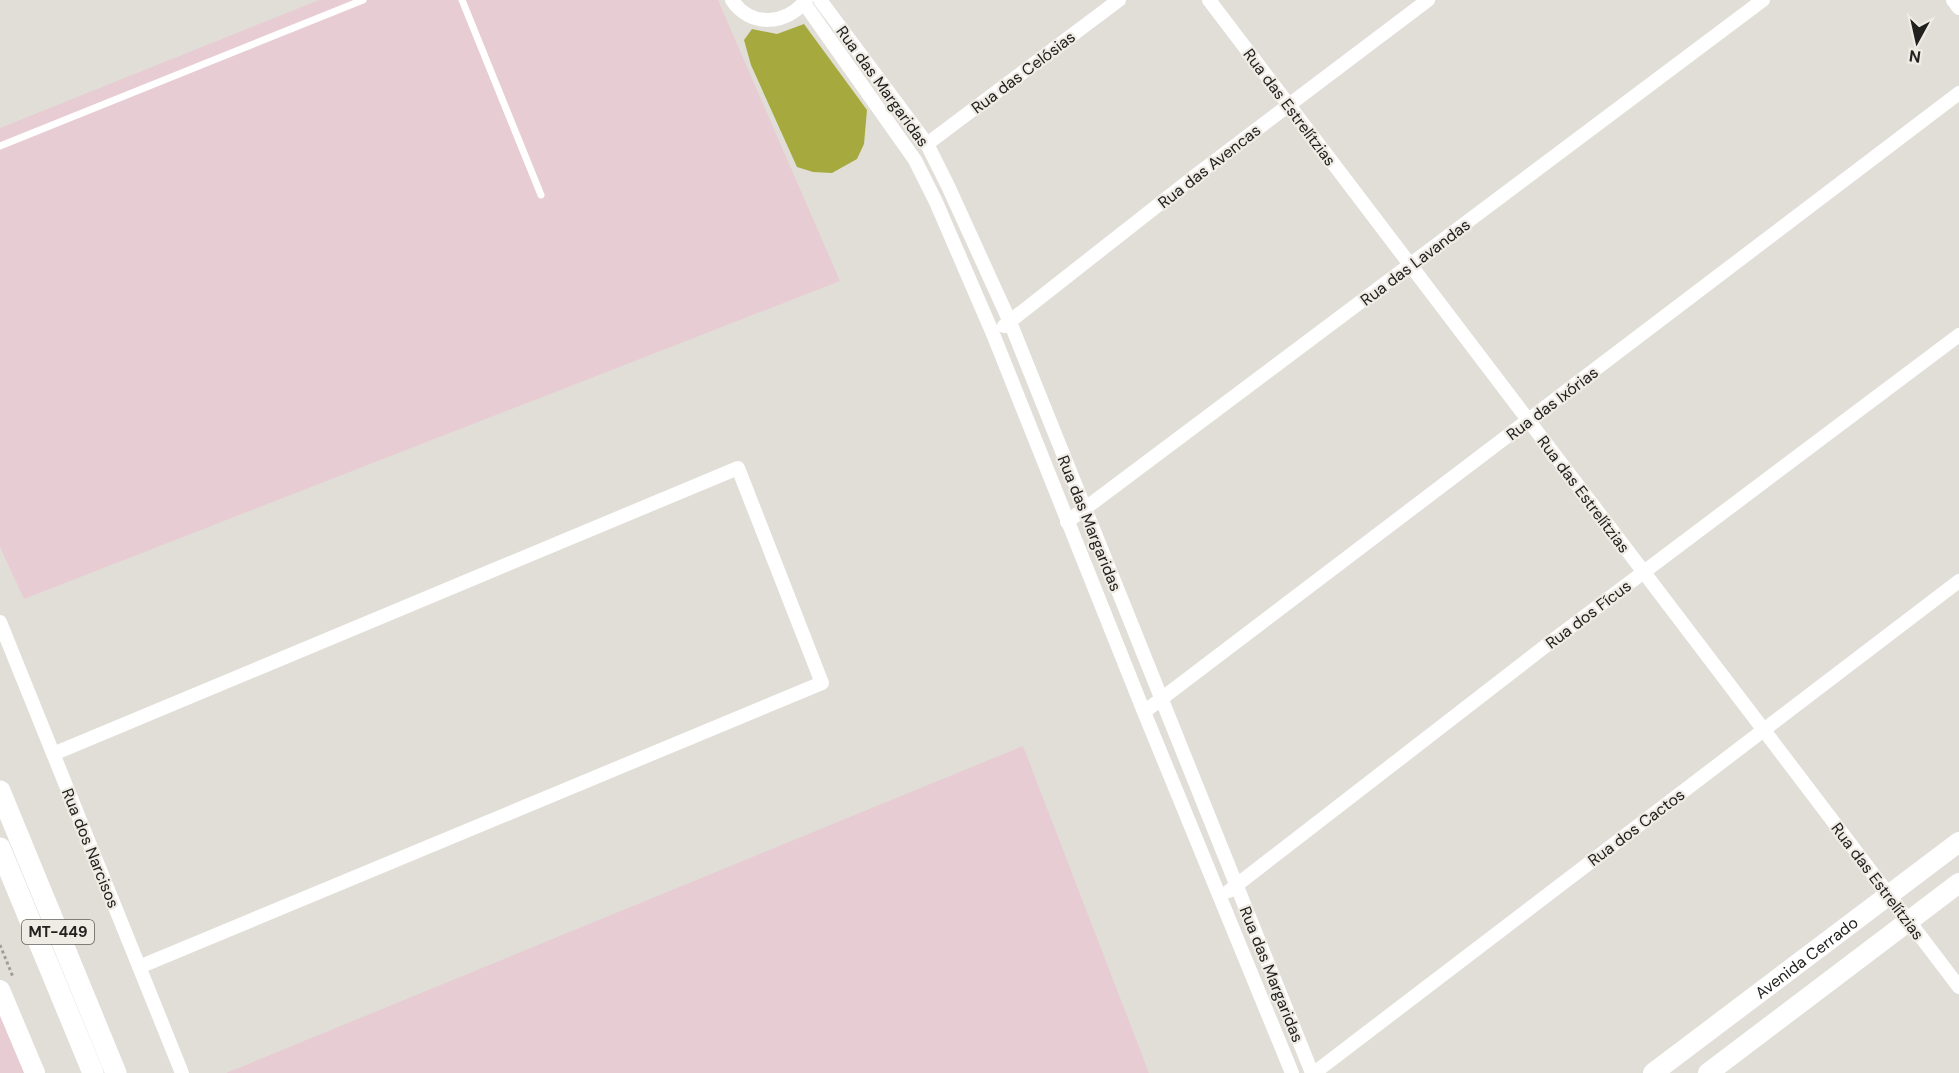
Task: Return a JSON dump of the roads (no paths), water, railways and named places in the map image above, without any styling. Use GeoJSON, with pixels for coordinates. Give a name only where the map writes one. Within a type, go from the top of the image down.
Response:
{"type":"FeatureCollection","features":[{"type":"Feature","properties":{"kind":"main road","name":"MT-449"},"geometry":{"type":"LineString","coordinates":[[0,791],[116,1073]]}},
{"type":"Feature","properties":{"kind":"main road","name":"MT-449"},"geometry":{"type":"LineString","coordinates":[[0,848],[93,1073]]}},
{"type":"Feature","properties":{"kind":"street"},"geometry":{"type":"LineString","coordinates":[[732,0],[746,14],[771,21],[795,12],[805,1]]}},
{"type":"Feature","properties":{"kind":"street","name":"Rua das Margaridas"},"geometry":{"type":"LineString","coordinates":[[820,0],[927,144],[1010,322],[1313,1073]]}},
{"type":"Feature","properties":{"kind":"street","name":"Rua das Celósias"},"geometry":{"type":"LineString","coordinates":[[927,144],[1119,0]]}},
{"type":"Feature","properties":{"kind":"street","name":"Rua das Estrelítzias"},"geometry":{"type":"LineString","coordinates":[[1209,0],[1959,987]]}},
{"type":"Feature","properties":{"kind":"street","name":"Rua das Avencas"},"geometry":{"type":"LineString","coordinates":[[993,334],[1195,176],[1428,0]]}},
{"type":"Feature","properties":{"kind":"street","name":"Rua das Lavandas"},"geometry":{"type":"LineString","coordinates":[[1067,522],[1762,0]]}},
{"type":"Feature","properties":{"kind":"street"},"geometry":{"type":"LineString","coordinates":[[1953,0],[1959,8]]}},
{"type":"Feature","properties":{"kind":"street","name":"Rua das Margaridas"},"geometry":{"type":"LineString","coordinates":[[805,1],[915,160],[936,202],[993,334],[1067,522],[1292,1073]]}},
{"type":"Feature","properties":{"kind":"street","name":"Rua das Ixórias"},"geometry":{"type":"LineString","coordinates":[[1144,712],[1959,93]]}},
{"type":"Feature","properties":{"kind":"street","name":"Rua dos Fícus"},"geometry":{"type":"LineString","coordinates":[[1220,897],[1959,334]]}},
{"type":"Feature","properties":{"kind":"street"},"geometry":{"type":"LineString","coordinates":[[53,754],[738,468],[822,683],[139,967]]}},
{"type":"Feature","properties":{"kind":"street","name":"Rua dos Cactos"},"geometry":{"type":"LineString","coordinates":[[1313,1073],[1959,581]]}},
{"type":"Feature","properties":{"kind":"street","name":"Rua dos Narcisos"},"geometry":{"type":"LineString","coordinates":[[0,622],[182,1073]]}},
{"type":"Feature","properties":{"kind":"street","name":"Avenida Cerrado"},"geometry":{"type":"LineString","coordinates":[[1653,1073],[1959,842]]}},
{"type":"Feature","properties":{"kind":"street","name":"Avenida Cerrado"},"geometry":{"type":"LineString","coordinates":[[1708,1073],[1959,883]]}},
{"type":"Feature","properties":{"kind":"street"},"geometry":{"type":"LineString","coordinates":[[0,990],[35,1073]]}},
{"type":"Feature","properties":{"kind":"lane"},"geometry":{"type":"LineString","coordinates":[[0,146],[363,0]]}},
{"type":"Feature","properties":{"kind":"lane"},"geometry":{"type":"LineString","coordinates":[[462,0],[540,195]]}}]}
